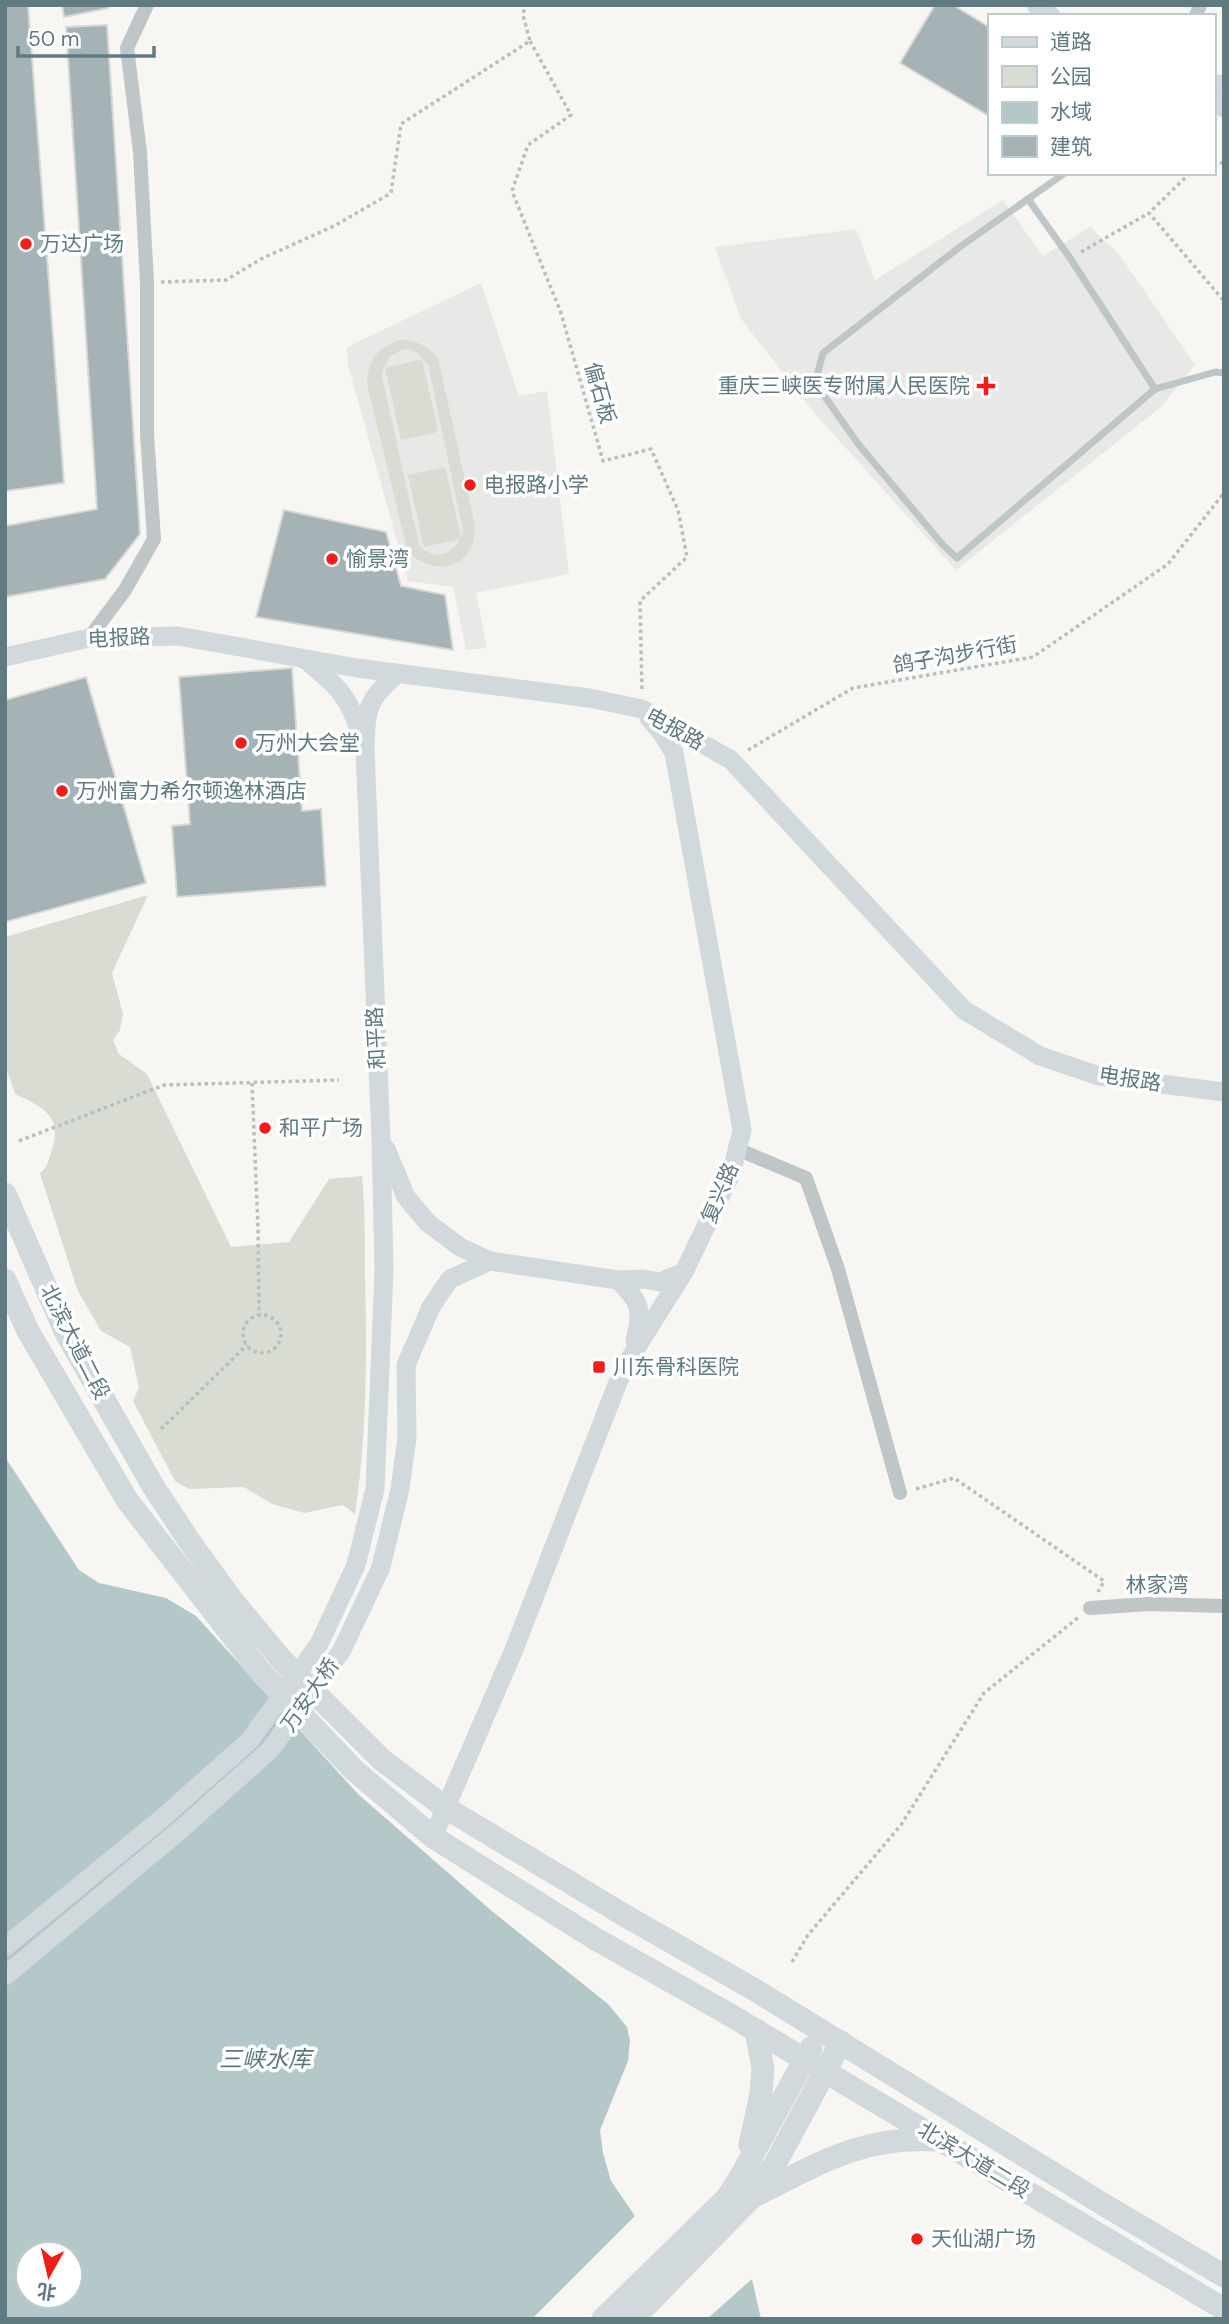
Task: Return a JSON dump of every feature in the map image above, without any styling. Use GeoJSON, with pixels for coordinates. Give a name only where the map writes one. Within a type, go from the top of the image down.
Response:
{"type":"FeatureCollection","features":[{"type":"Feature","properties":{"kind":"main road","name":"电报路"},"geometry":{"type":"LineString","coordinates":[[5,657],[89,638],[178,636],[397,674],[589,698],[642,709],[728,759],[964,1010],[1040,1056],[1099,1076],[1224,1092]]}},
{"type":"Feature","properties":{"kind":"main road","name":"和平路"},"geometry":{"type":"LineString","coordinates":[[304,658],[336,685],[354,710],[365,750]]}},
{"type":"Feature","properties":{"kind":"main road","name":"和平路"},"geometry":{"type":"LineString","coordinates":[[382,1325],[382,1139],[365,750],[366,715],[378,690],[397,674]]}},
{"type":"Feature","properties":{"kind":"main road","name":"复兴路"},"geometry":{"type":"LineString","coordinates":[[433,1837],[513,1652],[618,1382],[684,1272],[731,1174],[742,1130],[674,753],[642,709]]}},
{"type":"Feature","properties":{"kind":"main road"},"geometry":{"type":"LineString","coordinates":[[683,794],[684,766],[692,757],[705,753],[728,759]]}},
{"type":"Feature","properties":{"kind":"main road"},"geometry":{"type":"LineString","coordinates":[[382,1139],[406,1197],[428,1223],[460,1247],[490,1261],[618,1280],[642,1279],[660,1282],[684,1272]]}},
{"type":"Feature","properties":{"kind":"main road","name":"北滨大道二段"},"geometry":{"type":"LineString","coordinates":[[5,1194],[65,1331],[153,1486],[232,1600],[281,1659],[382,1760],[446,1808],[755,1990],[1224,2276]]}},
{"type":"Feature","properties":{"kind":"main road","name":"万安大桥"},"geometry":{"type":"LineString","coordinates":[[5,1976],[179,1831],[271,1749],[342,1650],[381,1567],[400,1489],[407,1438],[406,1364],[430,1307],[450,1279],[490,1261]]}},
{"type":"Feature","properties":{"kind":"main road","name":"北滨大道二段"},"geometry":{"type":"LineString","coordinates":[[5,1280],[28,1331],[127,1500],[259,1670],[355,1771],[433,1837],[594,1938],[725,2012],[1224,2309]]}},
{"type":"Feature","properties":{"kind":"main road"},"geometry":{"type":"LineString","coordinates":[[618,1280],[637,1299],[640,1321],[633,1353]]}},
{"type":"Feature","properties":{"kind":"main road","name":"万安大桥"},"geometry":{"type":"LineString","coordinates":[[5,1947],[160,1819],[250,1740],[318,1644],[356,1566],[375,1489],[382,1325]]}},
{"type":"Feature","properties":{"kind":"main road"},"geometry":{"type":"LineString","coordinates":[[603,2319],[727,2197],[821,2030]]}},
{"type":"Feature","properties":{"kind":"main road"},"geometry":{"type":"LineString","coordinates":[[741,2176],[761,2094],[763,2069],[756,2031]]}},
{"type":"Feature","properties":{"kind":"main road"},"geometry":{"type":"LineString","coordinates":[[633,2319],[747,2204],[775,2164],[841,2042]]}},
{"type":"Feature","properties":{"kind":"main road"},"geometry":{"type":"LineString","coordinates":[[747,2204],[815,2165],[859,2148],[909,2138],[941,2140]]}},
{"type":"Feature","properties":{"kind":"street"},"geometry":{"type":"LineString","coordinates":[[89,638],[125,590],[154,539],[147,434],[147,283],[140,152],[127,48],[147,5]]}},
{"type":"Feature","properties":{"kind":"street"},"geometry":{"type":"LineString","coordinates":[[737,1149],[806,1178],[838,1269],[900,1493]]}},
{"type":"Feature","properties":{"kind":"street","name":"林家湾"},"geometry":{"type":"LineString","coordinates":[[1090,1608],[1148,1604],[1224,1606]]}},
{"type":"Feature","properties":{"kind":"lane"},"geometry":{"type":"LineString","coordinates":[[1062,175],[961,246],[823,353],[815,383],[859,445],[957,558],[1155,389],[1215,372],[1224,373]]}},
{"type":"Feature","properties":{"kind":"lane"},"geometry":{"type":"LineString","coordinates":[[1028,199],[1070,258],[1155,389]]}},
{"type":"Feature","properties":{"kind":"path","name":"偏石板"},"geometry":{"type":"LineString","coordinates":[[525,5],[523,15],[530,41],[571,116],[528,145],[512,191],[561,313],[603,461],[651,449],[678,510],[687,557],[640,601],[642,709]]}},
{"type":"Feature","properties":{"kind":"path"},"geometry":{"type":"LineString","coordinates":[[147,283],[226,280],[261,259],[336,225],[391,193],[401,124],[530,41]]}},
{"type":"Feature","properties":{"kind":"path"},"geometry":{"type":"LineString","coordinates":[[1070,258],[1149,213],[1188,175]]}},
{"type":"Feature","properties":{"kind":"path"},"geometry":{"type":"LineString","coordinates":[[1149,213],[1224,301]]}},
{"type":"Feature","properties":{"kind":"path","name":"鸽子沟步行街"},"geometry":{"type":"LineString","coordinates":[[728,759],[853,688],[1033,657],[1168,564],[1224,493]]}},
{"type":"Feature","properties":{"kind":"path"},"geometry":{"type":"LineString","coordinates":[[19,1141],[164,1085],[339,1080]]}},
{"type":"Feature","properties":{"kind":"path"},"geometry":{"type":"LineString","coordinates":[[252,1082],[258,1228],[258,1315]]}},
{"type":"Feature","properties":{"kind":"path"},"geometry":{"type":"LineString","coordinates":[[258,1315],[269,1316],[277,1322],[281,1331],[280,1342],[273,1350],[264,1353],[247,1345],[244,1337],[244,1327],[258,1315]]}},
{"type":"Feature","properties":{"kind":"path"},"geometry":{"type":"LineString","coordinates":[[160,1429],[247,1345]]}},
{"type":"Feature","properties":{"kind":"path"},"geometry":{"type":"LineString","coordinates":[[792,1962],[808,1935],[901,1825],[984,1693],[1090,1608],[1104,1581],[954,1478],[900,1493]]}},
{"type":"Feature","properties":{"kind":"shaded area","name":"重庆三峡医专附属人民医院"},"geometry":{"type":"Polygon","coordinates":[[[1003,200],[1043,256],[1090,227],[1119,254],[1195,365],[1162,406],[956,570],[816,415],[741,319],[715,247],[856,229],[875,280],[1003,200]]]}},
{"type":"Feature","properties":{"kind":"shaded area","name":"电报路小学"},"geometry":{"type":"Polygon","coordinates":[[[481,283],[519,396],[547,391],[569,574],[476,593],[487,648],[466,650],[453,587],[408,581],[348,365],[347,347],[481,283]]]}},
{"type":"Feature","properties":{"kind":"green space"},"geometry":{"type":"Polygon","coordinates":[[[400,340],[416,342],[438,358],[475,526],[473,543],[468,552],[462,559],[446,566],[420,561],[407,549],[367,384],[369,368],[375,356],[385,347],[400,340]],[[408,349],[394,354],[387,361],[382,376],[419,545],[436,555],[447,553],[460,539],[424,547],[408,475],[445,467],[461,537],[463,531],[428,364],[416,352],[408,349]]]}},
{"type":"Feature","properties":{"kind":"green space"},"geometry":{"type":"Polygon","coordinates":[[[422,359],[438,432],[401,440],[385,368],[422,359]]]}},
{"type":"Feature","properties":{"kind":"green space"},"geometry":{"type":"Polygon","coordinates":[[[148,895],[112,973],[123,1014],[120,1030],[113,1040],[119,1054],[147,1074],[231,1247],[289,1242],[329,1179],[362,1176],[366,1364],[362,1454],[355,1514],[343,1505],[304,1513],[272,1504],[244,1487],[189,1489],[175,1481],[133,1401],[139,1388],[130,1347],[101,1331],[77,1289],[40,1173],[47,1165],[52,1150],[55,1128],[48,1114],[41,1108],[15,1094],[5,1065],[5,937],[148,895]]]}},
{"type":"Feature","properties":{"kind":"water","name":"三峡水库"},"geometry":{"type":"Polygon","coordinates":[[[5,1457],[79,1570],[99,1583],[166,1598],[196,1616],[358,1794],[493,1912],[608,2004],[627,2027],[630,2040],[628,2061],[600,2130],[611,2181],[635,2216],[532,2319],[5,2319],[5,1457]]]}},
{"type":"Feature","properties":{"kind":"water"},"geometry":{"type":"Polygon","coordinates":[[[752,2279],[761,2319],[707,2319],[752,2279]]]}},
{"type":"Feature","properties":{"kind":"building","name":"万达广场"},"geometry":{"type":"Polygon","coordinates":[[[5,5],[28,5],[64,483],[5,491],[5,5]]]}},
{"type":"Feature","properties":{"kind":"building"},"geometry":{"type":"Polygon","coordinates":[[[62,5],[111,5],[108,8],[64,17],[62,5]]]}},
{"type":"Feature","properties":{"kind":"building"},"geometry":{"type":"Polygon","coordinates":[[[935,5],[953,5],[988,26],[988,115],[900,63],[935,5]]]}},
{"type":"Feature","properties":{"kind":"building"},"geometry":{"type":"Polygon","coordinates":[[[107,25],[140,534],[105,579],[5,597],[5,526],[97,509],[66,27],[107,25]]]}},
{"type":"Feature","properties":{"kind":"building","name":"愉景湾"},"geometry":{"type":"Polygon","coordinates":[[[284,510],[386,532],[401,586],[445,595],[453,650],[256,617],[284,510]]]}},
{"type":"Feature","properties":{"kind":"building","name":"万州大会堂"},"geometry":{"type":"Polygon","coordinates":[[[292,668],[302,811],[321,809],[326,886],[177,897],[172,826],[190,824],[179,677],[292,668]]]}},
{"type":"Feature","properties":{"kind":"building","name":"万州富力希尔顿逸林酒店"},"geometry":{"type":"Polygon","coordinates":[[[86,677],[146,883],[5,922],[5,700],[86,677]]]}},
{"type":"Feature","properties":{"kind":"place","name":"万达广场"},"geometry":{"type":"Point","coordinates":[26,244]}},
{"type":"Feature","properties":{"kind":"place","name":"重庆三峡医专附属人民医院"},"geometry":{"type":"Point","coordinates":[986,386]}},
{"type":"Feature","properties":{"kind":"place","name":"电报路小学"},"geometry":{"type":"Point","coordinates":[470,485]}},
{"type":"Feature","properties":{"kind":"place","name":"愉景湾"},"geometry":{"type":"Point","coordinates":[332,559]}},
{"type":"Feature","properties":{"kind":"place","name":"万州大会堂"},"geometry":{"type":"Point","coordinates":[241,743]}},
{"type":"Feature","properties":{"kind":"place","name":"万州富力希尔顿逸林酒店"},"geometry":{"type":"Point","coordinates":[62,791]}},
{"type":"Feature","properties":{"kind":"place","name":"和平广场"},"geometry":{"type":"Point","coordinates":[265,1128]}},
{"type":"Feature","properties":{"kind":"place","name":"川东骨科医院"},"geometry":{"type":"Point","coordinates":[599,1367]}},
{"type":"Feature","properties":{"kind":"place","name":"天仙湖广场"},"geometry":{"type":"Point","coordinates":[917,2239]}}]}
